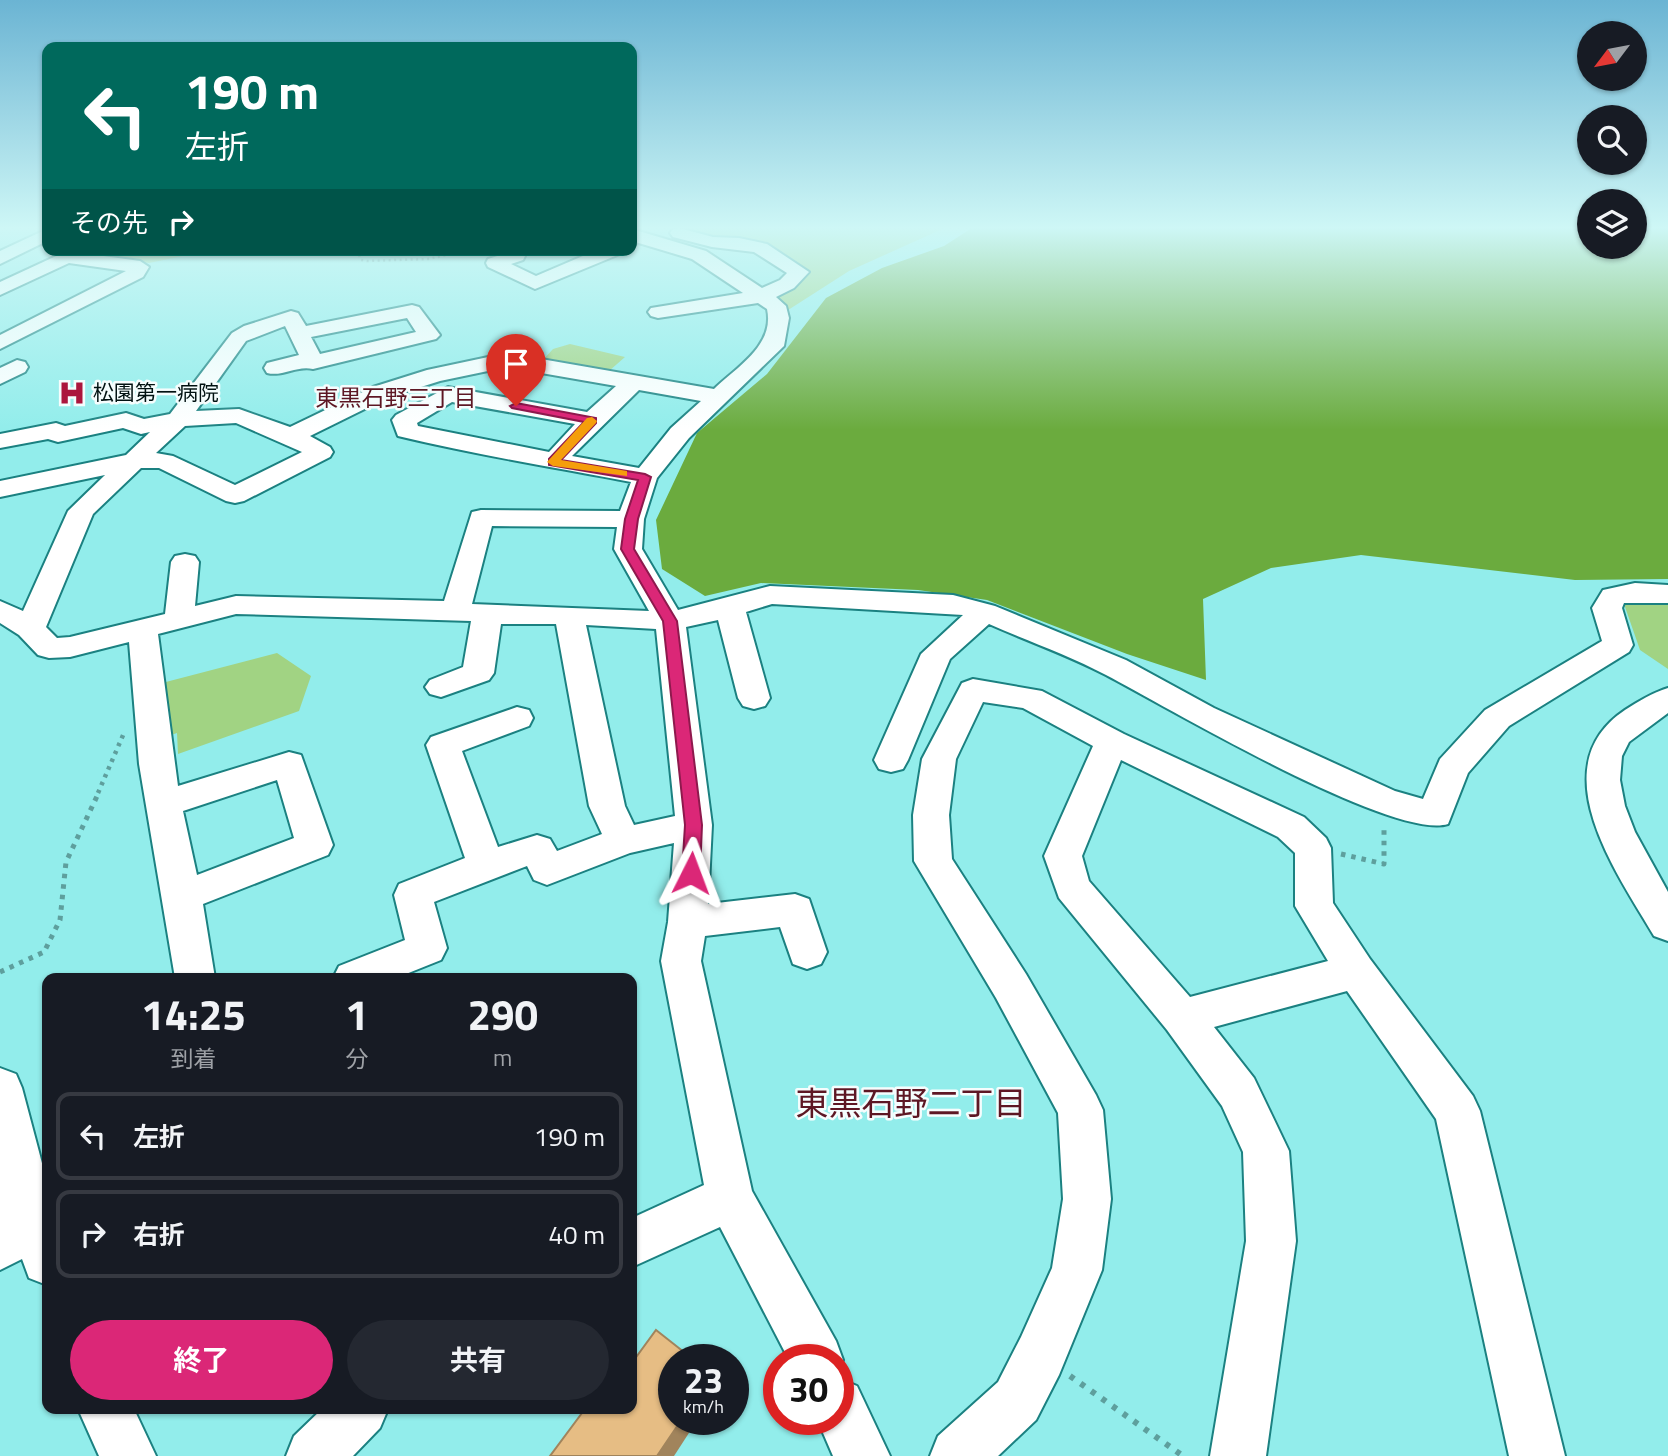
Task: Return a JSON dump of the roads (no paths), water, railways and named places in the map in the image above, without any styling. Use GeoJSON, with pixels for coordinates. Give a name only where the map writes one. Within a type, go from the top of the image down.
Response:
{"type":"FeatureCollection","features":[{"type":"Feature","properties":{"kind":"street"},"geometry":{"type":"LineString","coordinates":[[0,342],[95,294]]}},
{"type":"Feature","properties":{"kind":"street"},"geometry":{"type":"LineString","coordinates":[[759,294],[776,306],[779,318],[773,346],[680,433],[645,477],[631,519],[628,549],[670,621],[694,825],[688,922],[681,961],[730,1197],[808,1344]]}},
{"type":"Feature","properties":{"kind":"street"},"geometry":{"type":"LineString","coordinates":[[658,312],[766,294]]}},
{"type":"Feature","properties":{"kind":"street"},"geometry":{"type":"LineString","coordinates":[[30,628],[81,511],[138,460],[178,419],[239,337],[251,330],[291,317],[313,362],[429,335],[412,311],[300,333]]}},
{"type":"Feature","properties":{"kind":"street"},"geometry":{"type":"LineString","coordinates":[[275,368],[311,359]]}},
{"type":"Feature","properties":{"kind":"street"},"geometry":{"type":"LineString","coordinates":[[292,436],[380,391],[435,375],[507,360],[645,378],[720,397]]}},
{"type":"Feature","properties":{"kind":"street"},"geometry":{"type":"LineString","coordinates":[[436,439],[541,366]]}},
{"type":"Feature","properties":{"kind":"street"},"geometry":{"type":"LineString","coordinates":[[553,462],[592,420],[645,378]]}},
{"type":"Feature","properties":{"kind":"street"},"geometry":{"type":"LineString","coordinates":[[592,420],[448,394],[404,420],[407,431],[436,439],[645,477]]}},
{"type":"Feature","properties":{"kind":"street"},"geometry":{"type":"LineString","coordinates":[[0,441],[56,430],[58,435],[126,421],[141,427],[178,419],[239,416],[292,436],[321,452],[235,495],[164,461],[138,460],[0,489]]}},
{"type":"Feature","properties":{"kind":"street"},"geometry":{"type":"LineString","coordinates":[[456,610],[481,518],[631,519]]}},
{"type":"Feature","properties":{"kind":"street"},"geometry":{"type":"LineString","coordinates":[[179,618],[185,562]]}},
{"type":"Feature","properties":{"kind":"street"},"geometry":{"type":"LineString","coordinates":[[0,610],[30,628],[49,648],[70,647],[236,605],[456,610],[488,615],[569,615],[670,621],[730,608],[771,594],[953,604],[985,612],[1115,667],[1202,716],[1385,802],[1435,814],[1452,768],[1497,718],[1618,645],[1607,608],[1614,596],[1634,592],[1668,594]]}},
{"type":"Feature","properties":{"kind":"street"},"geometry":{"type":"LineString","coordinates":[[730,608],[754,698]]}},
{"type":"Feature","properties":{"kind":"street"},"geometry":{"type":"LineString","coordinates":[[891,760],[936,654],[985,612]]}},
{"type":"Feature","properties":{"kind":"street"},"geometry":{"type":"LineString","coordinates":[[442,687],[478,673],[488,615]]}},
{"type":"Feature","properties":{"kind":"street"},"geometry":{"type":"LineString","coordinates":[[569,615],[607,806],[624,841]]}},
{"type":"Feature","properties":{"kind":"street"},"geometry":{"type":"LineString","coordinates":[[142,629],[152,726],[194,973]]}},
{"type":"Feature","properties":{"kind":"street"},"geometry":{"type":"LineString","coordinates":[[958,1456],[1017,1401],[1041,1356],[1077,1270],[1087,1199],[1080,1110],[1011,985],[933,861],[931,815],[939,759],[973,690],[1031,699],[1112,742],[1291,827],[1312,848],[1314,906],[1356,971],[1457,1111],[1537,1456]]}},
{"type":"Feature","properties":{"kind":"street"},"geometry":{"type":"LineString","coordinates":[[1668,699],[1642,714],[1615,736],[1601,767],[1613,827],[1656,884],[1668,925]]}},
{"type":"Feature","properties":{"kind":"street"},"geometry":{"type":"LineString","coordinates":[[486,865],[443,745],[517,718]]}},
{"type":"Feature","properties":{"kind":"street"},"geometry":{"type":"LineString","coordinates":[[1112,742],[1063,856],[1072,887],[1182,1017],[1238,1091],[1266,1151],[1271,1241],[1238,1456]]}},
{"type":"Feature","properties":{"kind":"street"},"geometry":{"type":"LineString","coordinates":[[164,804],[289,764],[315,845],[182,896]]}},
{"type":"Feature","properties":{"kind":"street"},"geometry":{"type":"LineString","coordinates":[[365,973],[427,948],[413,895],[486,865],[537,849],[547,870],[624,841],[694,825]]}},
{"type":"Feature","properties":{"kind":"street"},"geometry":{"type":"LineString","coordinates":[[688,922],[795,910],[807,952]]}},
{"type":"Feature","properties":{"kind":"street"},"geometry":{"type":"LineString","coordinates":[[1182,1017],[1356,971]]}},
{"type":"Feature","properties":{"kind":"street"},"geometry":{"type":"LineString","coordinates":[[2,1101],[22,1226]]}},
{"type":"Feature","properties":{"kind":"street"},"geometry":{"type":"LineString","coordinates":[[637,1241],[730,1197]]}},
{"type":"Feature","properties":{"kind":"street"},"geometry":{"type":"LineString","coordinates":[[107,1414],[128,1456]]}},
{"type":"Feature","properties":{"kind":"street"},"geometry":{"type":"LineString","coordinates":[[314,1456],[356,1414]]}},
{"type":"Feature","properties":{"kind":"street"},"geometry":{"type":"LineString","coordinates":[[852,1435],[862,1456]]}},
{"type":"Feature","properties":{"kind":"place","name":"松園第一病院"},"geometry":{"type":"Point","coordinates":[72,393]}},
{"type":"Feature","properties":{"kind":"district","name":"東黒石野三丁目"},"geometry":{"type":"Point","coordinates":[396,398]}},
{"type":"Feature","properties":{"kind":"district","name":"東黒石野二丁目"},"geometry":{"type":"Point","coordinates":[911,1103]}}]}
